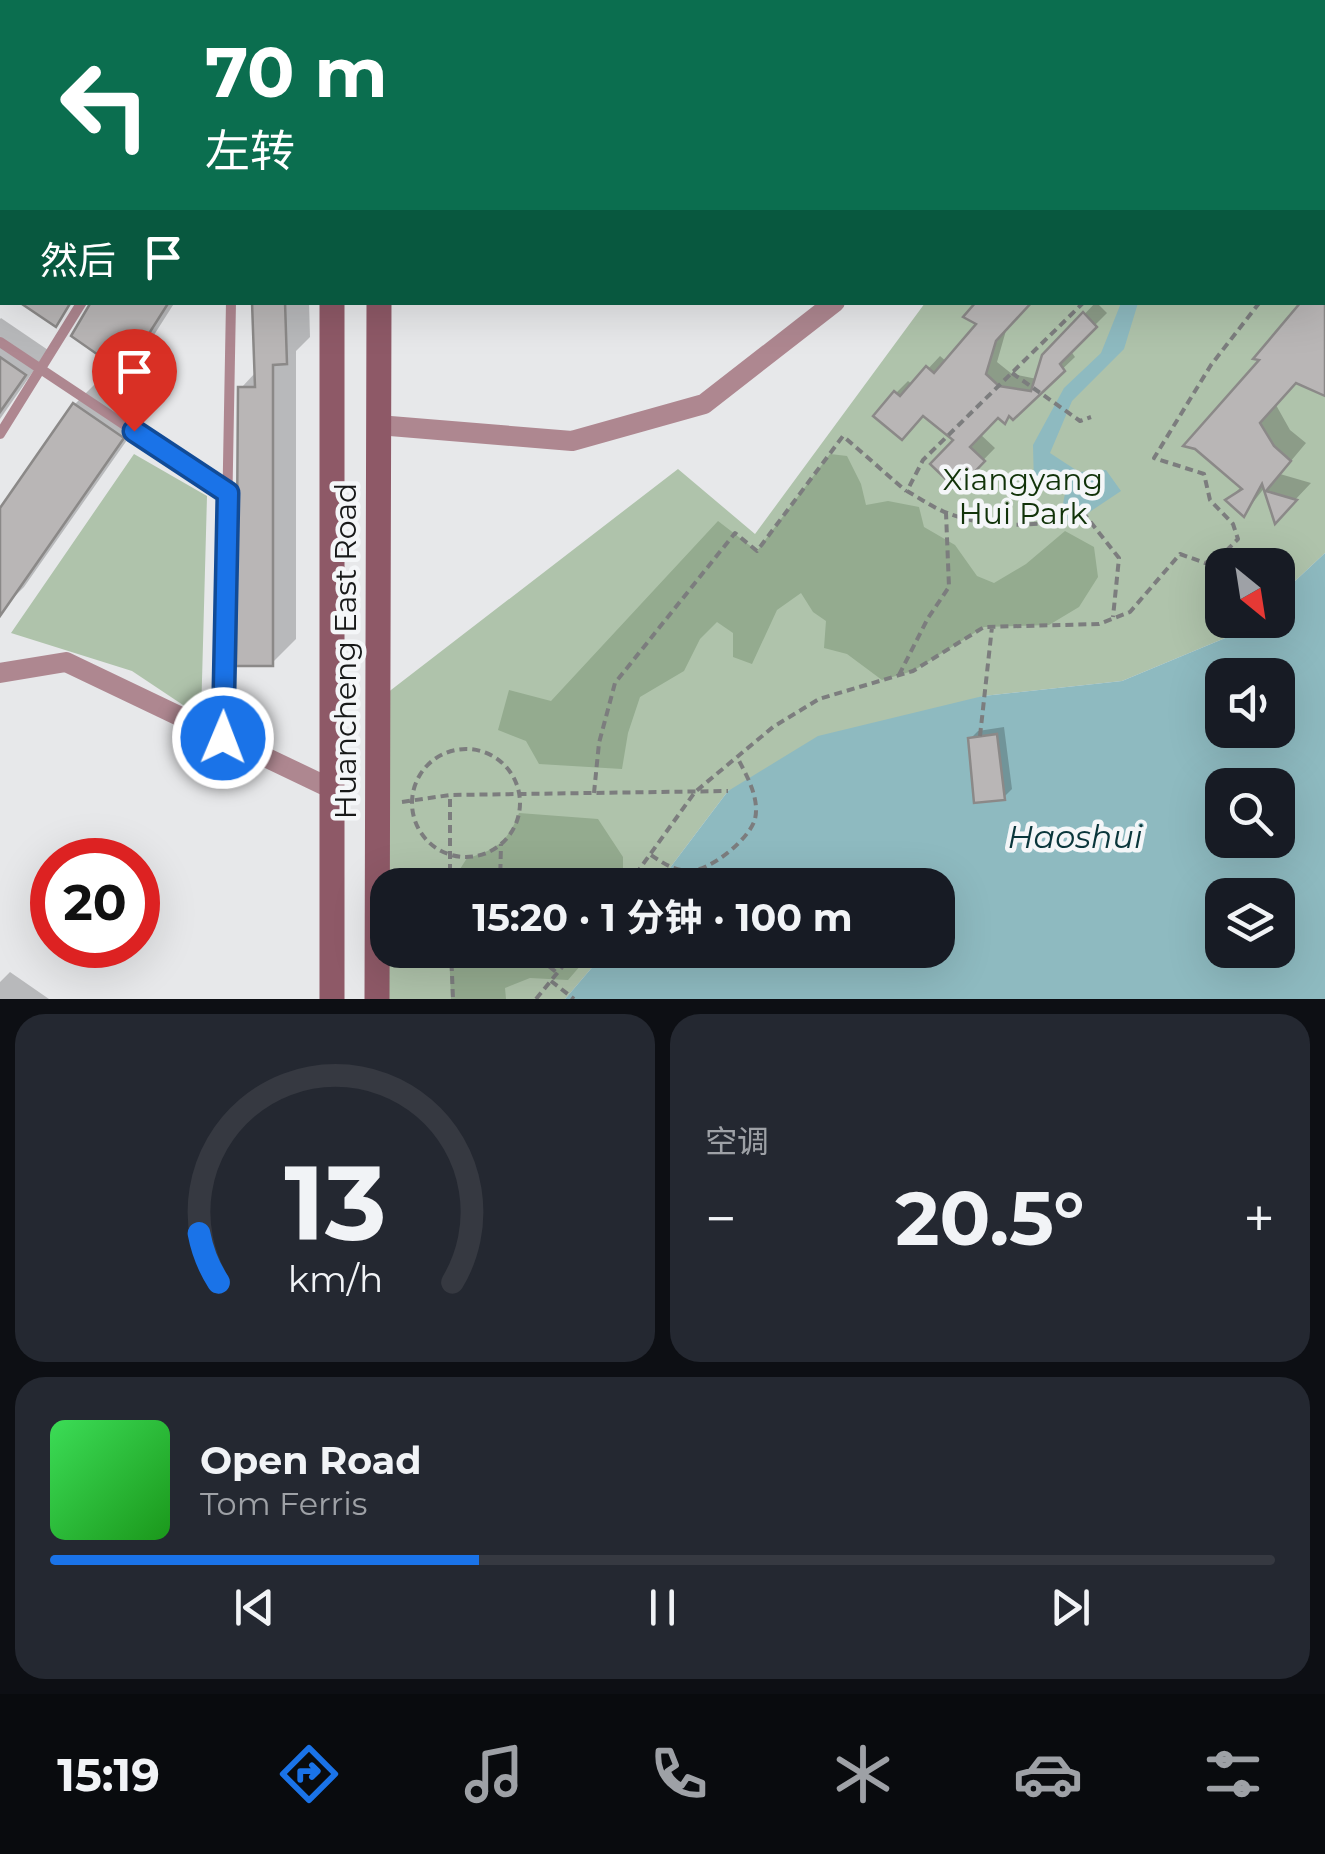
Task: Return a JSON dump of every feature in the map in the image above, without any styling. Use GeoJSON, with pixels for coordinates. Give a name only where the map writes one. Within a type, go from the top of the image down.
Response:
{"type":"FeatureCollection","features":[{"type":"Feature","properties":{"kind":"main road","name":"Huancheng East Road"},"geometry":{"type":"LineString","coordinates":[[332,305],[332,999]]}},
{"type":"Feature","properties":{"kind":"main road","name":"Huancheng East Road"},"geometry":{"type":"LineString","coordinates":[[376,999],[379,305]]}},
{"type":"Feature","properties":{"kind":"street"},"geometry":{"type":"LineString","coordinates":[[378,425],[572,441],[704,404],[832,305]]}},
{"type":"Feature","properties":{"kind":"street"},"geometry":{"type":"LineString","coordinates":[[0,673],[66,662],[332,789]]}},
{"type":"Feature","properties":{"kind":"lane"},"geometry":{"type":"LineString","coordinates":[[0,434],[80,305]]}},
{"type":"Feature","properties":{"kind":"lane"},"geometry":{"type":"LineString","coordinates":[[223,738],[231,305]]}},
{"type":"Feature","properties":{"kind":"lane"},"geometry":{"type":"LineString","coordinates":[[0,342],[228,493]]}},
{"type":"Feature","properties":{"kind":"path"},"geometry":{"type":"LineString","coordinates":[[907,491],[923,460],[1081,305]]}},
{"type":"Feature","properties":{"kind":"path"},"geometry":{"type":"LineString","coordinates":[[641,868],[695,792],[774,727],[820,699],[913,671],[984,627],[1098,624],[1113,619],[1130,612],[1180,554],[1206,562],[1221,556],[1238,538],[1233,524],[1210,500],[1204,474],[1154,458],[1211,364],[1258,305]]}},
{"type":"Feature","properties":{"kind":"path"},"geometry":{"type":"LineString","coordinates":[[1012,373],[1080,421],[1091,417]]}},
{"type":"Feature","properties":{"kind":"path"},"geometry":{"type":"LineString","coordinates":[[594,793],[600,743],[615,683],[735,533],[757,552],[843,436],[907,491],[946,513],[982,523],[1058,523],[1085,515],[1119,558],[1113,619]]}},
{"type":"Feature","properties":{"kind":"path"},"geometry":{"type":"LineString","coordinates":[[898,676],[948,588],[946,513]]}},
{"type":"Feature","properties":{"kind":"path"},"geometry":{"type":"LineString","coordinates":[[980,736],[992,627]]}},
{"type":"Feature","properties":{"kind":"path"},"geometry":{"type":"LineString","coordinates":[[472,749],[503,764],[520,794],[513,830],[485,854],[468,858],[433,847],[413,818],[411,800],[424,768],[454,750],[472,749]]}},
{"type":"Feature","properties":{"kind":"path"},"geometry":{"type":"LineString","coordinates":[[651,855],[670,868],[693,872],[732,852],[755,818],[752,785],[737,757]]}},
{"type":"Feature","properties":{"kind":"path"},"geometry":{"type":"LineString","coordinates":[[377,805],[450,795],[728,792]]}},
{"type":"Feature","properties":{"kind":"path"},"geometry":{"type":"LineString","coordinates":[[449,868],[450,795]]}},
{"type":"Feature","properties":{"kind":"path"},"geometry":{"type":"LineString","coordinates":[[500,868],[501,844]]}},
{"type":"Feature","properties":{"kind":"path"},"geometry":{"type":"LineString","coordinates":[[452,968],[453,999]]}},
{"type":"Feature","properties":{"kind":"path"},"geometry":{"type":"LineString","coordinates":[[551,968],[557,973]]}},
{"type":"Feature","properties":{"kind":"path"},"geometry":{"type":"LineString","coordinates":[[536,999],[561,968]]}},
{"type":"Feature","properties":{"kind":"path"},"geometry":{"type":"LineString","coordinates":[[551,980],[574,999]]}},
{"type":"Feature","properties":{"kind":"green space","name":"Xiangyang Hui Park"},"geometry":{"type":"Polygon","coordinates":[[[924,305],[1325,305],[1325,553],[1295,581],[1295,548],[1205,548],[1205,638],[1225,638],[1122,681],[983,696],[728,791],[670,868],[377,868],[378,700],[678,469],[755,534],[924,305]]]}},
{"type":"Feature","properties":{"kind":"green space"},"geometry":{"type":"Polygon","coordinates":[[[134,454],[207,496],[201,717],[132,671],[11,633],[134,454]]]}},
{"type":"Feature","properties":{"kind":"green space"},"geometry":{"type":"Polygon","coordinates":[[[830,454],[847,456],[866,505],[888,501],[919,507],[924,527],[955,545],[977,576],[994,583],[1026,564],[1065,531],[1094,547],[1098,577],[1079,607],[1049,625],[984,627],[913,671],[882,680],[847,654],[824,648],[826,621],[813,612],[801,593],[777,610],[752,664],[733,657],[733,633],[717,622],[700,639],[684,671],[640,697],[622,769],[539,764],[526,741],[498,730],[509,690],[551,701],[718,521],[757,551],[830,454]]]}},
{"type":"Feature","properties":{"kind":"green space"},"geometry":{"type":"Polygon","coordinates":[[[519,813],[598,819],[623,857],[623,868],[461,868],[467,858],[494,848],[511,830],[519,813]]]}},
{"type":"Feature","properties":{"kind":"green space","name":"Xiangyang Hui Park"},"geometry":{"type":"Polygon","coordinates":[[[377,968],[592,968],[565,999],[377,999],[377,968]]]}},
{"type":"Feature","properties":{"kind":"green space"},"geometry":{"type":"Polygon","coordinates":[[[450,968],[578,968],[568,980],[530,978],[505,988],[506,999],[451,999],[450,968]]]}},
{"type":"Feature","properties":{"kind":"water"},"geometry":{"type":"Polygon","coordinates":[[[1120,305],[1137,305],[1124,349],[1072,401],[1050,453],[1079,472],[1106,470],[1121,491],[1085,515],[1059,523],[1066,489],[1034,487],[1033,445],[1064,388],[1101,353],[1120,305]]]}},
{"type":"Feature","properties":{"kind":"water","name":"Haoshui"},"geometry":{"type":"Polygon","coordinates":[[[1325,553],[1325,999],[565,999],[592,968],[955,968],[955,868],[670,868],[728,791],[818,736],[983,696],[1122,681],[1225,638],[1295,638],[1295,581],[1325,553]]]}},
{"type":"Feature","properties":{"kind":"building"},"geometry":{"type":"Polygon","coordinates":[[[23,305],[69,305],[56,327],[23,305]]]}},
{"type":"Feature","properties":{"kind":"building"},"geometry":{"type":"Polygon","coordinates":[[[89,305],[167,305],[124,373],[71,336],[89,305]]]}},
{"type":"Feature","properties":{"kind":"building"},"geometry":{"type":"Polygon","coordinates":[[[252,305],[285,305],[287,364],[273,365],[273,666],[236,666],[238,387],[255,387],[252,305]]]}},
{"type":"Feature","properties":{"kind":"building"},"geometry":{"type":"Polygon","coordinates":[[[973,305],[1029,305],[996,341],[986,374],[999,386],[1031,391],[1042,355],[1083,312],[1097,327],[1060,364],[1065,371],[1013,420],[1009,416],[1005,424],[998,418],[970,447],[985,461],[957,490],[930,464],[953,440],[923,416],[902,440],[873,416],[894,391],[900,396],[926,366],[934,373],[976,324],[963,317],[973,305]]]}},
{"type":"Feature","properties":{"kind":"building"},"geometry":{"type":"Polygon","coordinates":[[[1298,305],[1325,305],[1325,396],[1296,383],[1260,423],[1274,446],[1291,461],[1266,491],[1297,500],[1275,524],[1262,484],[1244,517],[1225,500],[1242,489],[1195,449],[1183,446],[1259,360],[1253,359],[1298,305]]]}},
{"type":"Feature","properties":{"kind":"building"},"geometry":{"type":"Polygon","coordinates":[[[0,357],[26,375],[0,412],[0,357]]]}},
{"type":"Feature","properties":{"kind":"building"},"geometry":{"type":"Polygon","coordinates":[[[73,403],[124,438],[0,616],[0,508],[73,403]]]}},
{"type":"Feature","properties":{"kind":"building"},"geometry":{"type":"Polygon","coordinates":[[[997,734],[1005,800],[974,803],[968,738],[997,734]]]}},
{"type":"Feature","properties":{"kind":"route"},"geometry":{"type":"LineString","coordinates":[[134,431],[228,493],[223,738]]}}]}
